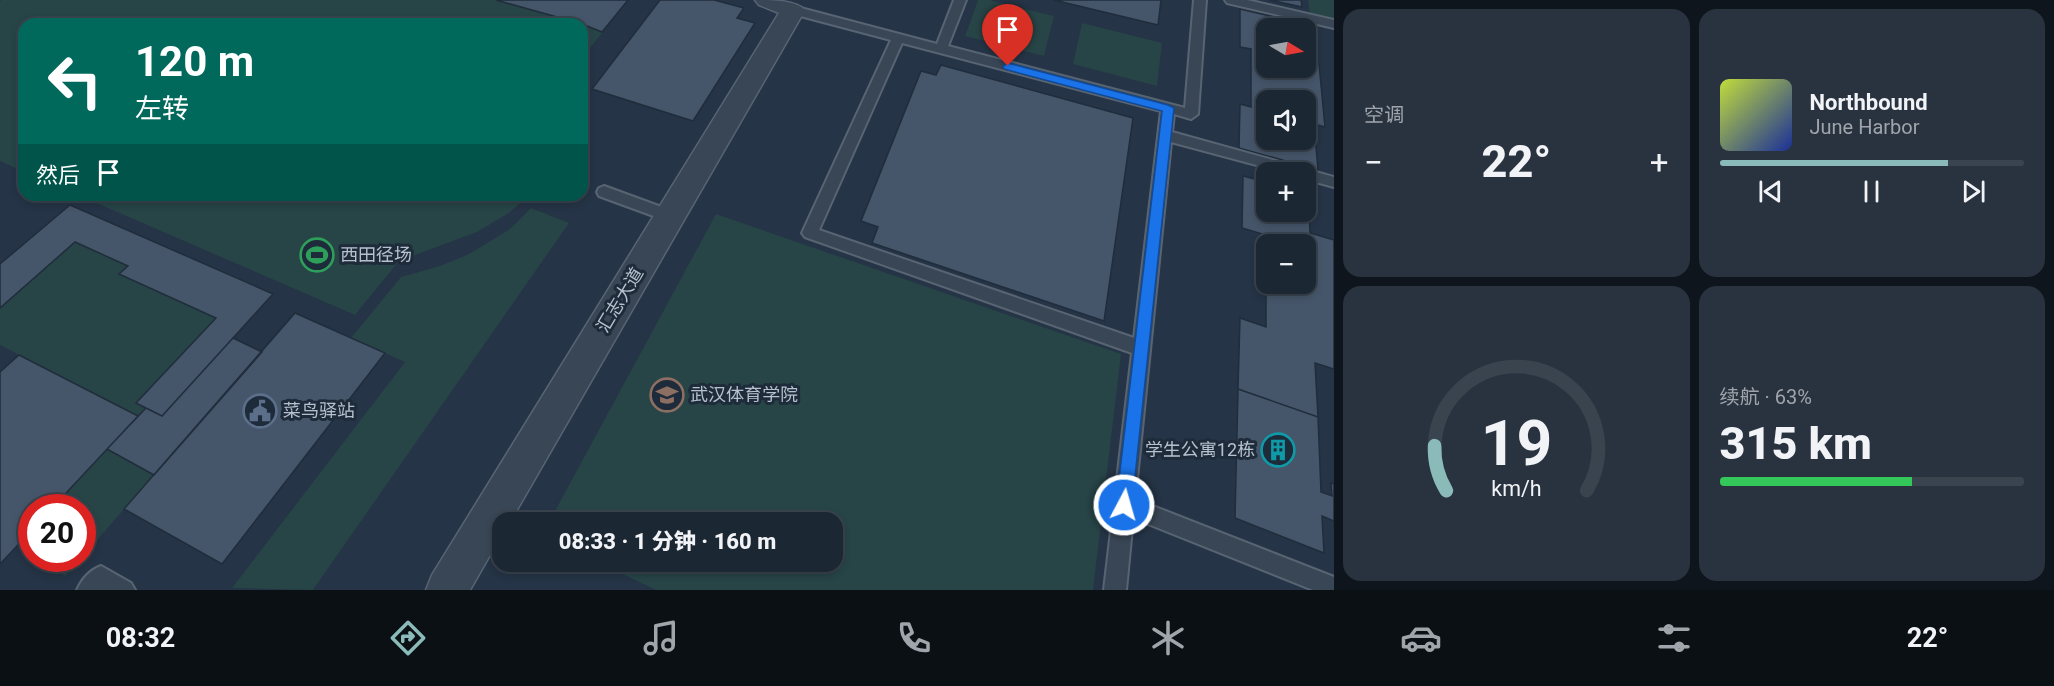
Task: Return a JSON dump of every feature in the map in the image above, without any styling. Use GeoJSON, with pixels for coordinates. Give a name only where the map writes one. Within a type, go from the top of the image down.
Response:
{"type":"FeatureCollection","features":[{"type":"Feature","properties":{"kind":"street","name":"汇志大道"},"geometry":{"type":"LineString","coordinates":[[447,590],[669,216],[780,5]]}},
{"type":"Feature","properties":{"kind":"lane"},"geometry":{"type":"LineString","coordinates":[[941,49],[960,0]]}},
{"type":"Feature","properties":{"kind":"lane"},"geometry":{"type":"LineString","coordinates":[[780,5],[1191,114],[1200,0]]}},
{"type":"Feature","properties":{"kind":"lane"},"geometry":{"type":"LineString","coordinates":[[1231,0],[1334,24]]}},
{"type":"Feature","properties":{"kind":"lane"},"geometry":{"type":"LineString","coordinates":[[898,38],[810,233],[1142,348]]}},
{"type":"Feature","properties":{"kind":"lane"},"geometry":{"type":"LineString","coordinates":[[1115,590],[1168,108]]}},
{"type":"Feature","properties":{"kind":"lane"},"geometry":{"type":"LineString","coordinates":[[1165,135],[1264,162]]}},
{"type":"Feature","properties":{"kind":"lane"},"geometry":{"type":"LineString","coordinates":[[1316,177],[1334,182]]}},
{"type":"Feature","properties":{"kind":"lane"},"geometry":{"type":"LineString","coordinates":[[604,192],[669,216]]}},
{"type":"Feature","properties":{"kind":"lane"},"geometry":{"type":"LineString","coordinates":[[1124,505],[1334,588]]}},
{"type":"Feature","properties":{"kind":"lane"},"geometry":{"type":"LineString","coordinates":[[88,590],[101,576],[124,590]]}},
{"type":"Feature","properties":{"kind":"green space"},"geometry":{"type":"Polygon","coordinates":[[[628,0],[588,50],[588,18],[18,18],[18,169],[0,161],[0,1],[628,0]]]}},
{"type":"Feature","properties":{"kind":"green space"},"geometry":{"type":"Polygon","coordinates":[[[978,0],[989,0],[1054,16],[1044,56],[965,36],[978,0]]]}},
{"type":"Feature","properties":{"kind":"green space"},"geometry":{"type":"Polygon","coordinates":[[[1308,0],[1334,0],[1334,20],[1310,14],[1308,0]]]}},
{"type":"Feature","properties":{"kind":"green space"},"geometry":{"type":"Polygon","coordinates":[[[1082,23],[1162,43],[1157,86],[1073,64],[1082,23]]]}},
{"type":"Feature","properties":{"kind":"green space","name":"西田径场"},"geometry":{"type":"Polygon","coordinates":[[[92,201],[522,201],[509,213],[477,232],[399,261],[355,315],[92,201]]]}},
{"type":"Feature","properties":{"kind":"green space"},"geometry":{"type":"Polygon","coordinates":[[[531,208],[569,223],[313,590],[232,588],[405,362],[351,338],[401,277],[440,266],[469,254],[510,229],[531,208]]]}},
{"type":"Feature","properties":{"kind":"green space"},"geometry":{"type":"Polygon","coordinates":[[[716,214],[1121,354],[1093,590],[656,590],[618,572],[843,572],[843,512],[554,512],[716,214]]]}},
{"type":"Feature","properties":{"kind":"green space"},"geometry":{"type":"Polygon","coordinates":[[[75,242],[128,266],[119,274],[216,318],[137,403],[146,408],[138,416],[0,345],[0,308],[75,242]]]}},
{"type":"Feature","properties":{"kind":"green space"},"geometry":{"type":"Polygon","coordinates":[[[107,449],[154,475],[96,541],[96,494],[65,494],[107,449]]]}},
{"type":"Feature","properties":{"kind":"building"},"geometry":{"type":"Polygon","coordinates":[[[496,0],[628,0],[602,32],[588,26],[588,18],[560,18],[496,0]]]}},
{"type":"Feature","properties":{"kind":"building"},"geometry":{"type":"Polygon","coordinates":[[[660,0],[714,0],[744,8],[737,18],[755,23],[693,121],[592,89],[660,0]]]}},
{"type":"Feature","properties":{"kind":"building"},"geometry":{"type":"Polygon","coordinates":[[[1054,0],[1161,0],[1158,25],[1054,0]]]}},
{"type":"Feature","properties":{"kind":"building"},"geometry":{"type":"Polygon","coordinates":[[[1270,0],[1301,0],[1302,7],[1270,0]]]}},
{"type":"Feature","properties":{"kind":"building"},"geometry":{"type":"Polygon","coordinates":[[[1240,9],[1278,18],[1256,18],[1256,78],[1316,78],[1316,63],[1319,64],[1325,127],[1316,125],[1316,90],[1256,90],[1256,150],[1316,150],[1316,147],[1318,170],[1316,169],[1316,162],[1289,162],[1239,148],[1240,104],[1251,107],[1251,49],[1240,47],[1240,9]]]}},
{"type":"Feature","properties":{"kind":"building"},"geometry":{"type":"Polygon","coordinates":[[[941,65],[1133,118],[1104,321],[872,243],[878,227],[861,221],[921,71],[936,75],[941,65]]]}},
{"type":"Feature","properties":{"kind":"building"},"geometry":{"type":"Polygon","coordinates":[[[1243,176],[1256,179],[1256,222],[1309,222],[1310,233],[1313,234],[1263,234],[1242,228],[1243,176]]]}},
{"type":"Feature","properties":{"kind":"building"},"geometry":{"type":"Polygon","coordinates":[[[70,205],[273,294],[162,416],[136,403],[216,318],[119,274],[128,266],[75,242],[0,308],[0,264],[70,205]]]}},
{"type":"Feature","properties":{"kind":"building"},"geometry":{"type":"Polygon","coordinates":[[[1316,235],[1334,240],[1334,369],[1315,363],[1318,417],[1238,389],[1240,318],[1266,327],[1266,294],[1316,294],[1316,235]]]}},
{"type":"Feature","properties":{"kind":"building"},"geometry":{"type":"Polygon","coordinates":[[[295,313],[385,353],[222,564],[124,509],[295,313]]]}},
{"type":"Feature","properties":{"kind":"building"},"geometry":{"type":"Polygon","coordinates":[[[233,338],[262,352],[154,475],[107,449],[146,408],[162,416],[233,338]]]}},
{"type":"Feature","properties":{"kind":"building"},"geometry":{"type":"Polygon","coordinates":[[[19,355],[138,416],[65,494],[18,494],[18,545],[0,564],[0,372],[19,355]]]}},
{"type":"Feature","properties":{"kind":"building","name":"学生公寓12栋"},"geometry":{"type":"Polygon","coordinates":[[[1238,389],[1318,417],[1321,492],[1332,496],[1331,483],[1334,484],[1334,521],[1322,516],[1324,553],[1235,518],[1238,389]]]}},
{"type":"Feature","properties":{"kind":"place","name":"西田径场"},"geometry":{"type":"Point","coordinates":[317,255]}},
{"type":"Feature","properties":{"kind":"place","name":"武汉体育学院"},"geometry":{"type":"Point","coordinates":[667,395]}},
{"type":"Feature","properties":{"kind":"place","name":"菜鸟驿站"},"geometry":{"type":"Point","coordinates":[260,411]}},
{"type":"Feature","properties":{"kind":"place","name":"学生公寓12栋"},"geometry":{"type":"Point","coordinates":[1278,450]}},
{"type":"Feature","properties":{"kind":"route"},"geometry":{"type":"LineString","coordinates":[[1008,66],[1168,108],[1124,505]]}}]}
